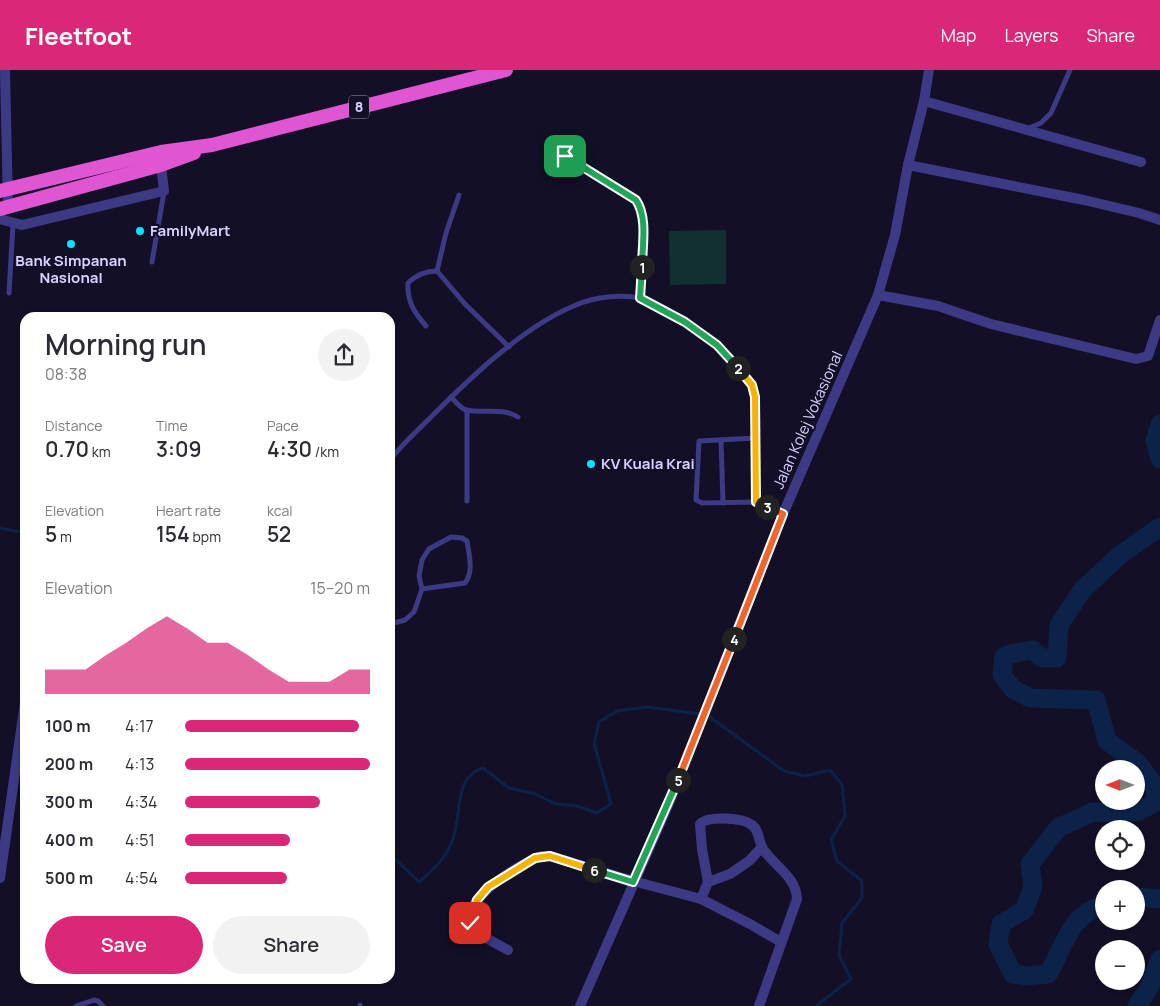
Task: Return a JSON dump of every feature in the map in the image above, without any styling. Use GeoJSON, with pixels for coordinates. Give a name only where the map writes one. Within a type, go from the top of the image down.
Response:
{"type":"FeatureCollection","features":[{"type":"Feature","properties":{"kind":"highway","name":"8"},"geometry":{"type":"LineString","coordinates":[[4,208],[161,164],[212,145],[506,70]]}},
{"type":"Feature","properties":{"kind":"highway","name":"8"},"geometry":{"type":"LineString","coordinates":[[4,190],[161,152],[212,145]]}},
{"type":"Feature","properties":{"kind":"street"},"geometry":{"type":"LineString","coordinates":[[4,208],[5,70]]}},
{"type":"Feature","properties":{"kind":"street","name":"Jalan Kolej Vokasional"},"geometry":{"type":"LineString","coordinates":[[580,1006],[671,796],[783,514],[878,295],[895,235],[929,70]]}},
{"type":"Feature","properties":{"kind":"street"},"geometry":{"type":"LineString","coordinates":[[924,101],[1141,162]]}},
{"type":"Feature","properties":{"kind":"street"},"geometry":{"type":"LineString","coordinates":[[0,219],[22,225],[164,191],[161,164]]}},
{"type":"Feature","properties":{"kind":"street"},"geometry":{"type":"LineString","coordinates":[[908,165],[1084,200],[1160,220]]}},
{"type":"Feature","properties":{"kind":"street"},"geometry":{"type":"LineString","coordinates":[[878,295],[938,306],[991,324],[1136,359],[1148,356],[1160,320]]}},
{"type":"Feature","properties":{"kind":"street"},"geometry":{"type":"LineString","coordinates":[[0,878],[20,737]]}},
{"type":"Feature","properties":{"kind":"street"},"geometry":{"type":"LineString","coordinates":[[701,899],[708,882],[700,828],[702,821],[711,818],[744,820],[753,825],[762,847],[792,882],[796,890],[797,899],[780,942],[759,1006]]}},
{"type":"Feature","properties":{"kind":"street"},"geometry":{"type":"LineString","coordinates":[[708,882],[730,874],[749,860],[762,847]]}},
{"type":"Feature","properties":{"kind":"street"},"geometry":{"type":"LineString","coordinates":[[508,950],[474,929],[470,923],[471,914],[477,900],[488,887],[535,858],[550,856],[633,882],[701,899],[780,942]]}},
{"type":"Feature","properties":{"kind":"lane"},"geometry":{"type":"LineString","coordinates":[[1026,129],[1041,123],[1051,113],[1070,70]]}},
{"type":"Feature","properties":{"kind":"lane"},"geometry":{"type":"LineString","coordinates":[[565,156],[629,195],[636,200],[640,207],[643,232],[640,298]]}},
{"type":"Feature","properties":{"kind":"lane"},"geometry":{"type":"LineString","coordinates":[[152,262],[164,191]]}},
{"type":"Feature","properties":{"kind":"lane"},"geometry":{"type":"LineString","coordinates":[[437,270],[446,233],[459,195]]}},
{"type":"Feature","properties":{"kind":"lane"},"geometry":{"type":"LineString","coordinates":[[8,293],[13,224]]}},
{"type":"Feature","properties":{"kind":"lane"},"geometry":{"type":"LineString","coordinates":[[437,270],[465,304],[509,346]]}},
{"type":"Feature","properties":{"kind":"lane"},"geometry":{"type":"LineString","coordinates":[[426,326],[412,309],[407,292],[408,283],[429,271],[437,270]]}},
{"type":"Feature","properties":{"kind":"lane"},"geometry":{"type":"LineString","coordinates":[[395,455],[451,397],[509,346],[546,321],[576,305],[617,297],[640,298],[685,322],[717,345],[752,385],[755,397],[756,502]]}},
{"type":"Feature","properties":{"kind":"lane"},"geometry":{"type":"LineString","coordinates":[[451,397],[466,410],[504,411],[518,417]]}},
{"type":"Feature","properties":{"kind":"lane"},"geometry":{"type":"LineString","coordinates":[[466,410],[467,501]]}},
{"type":"Feature","properties":{"kind":"lane"},"geometry":{"type":"LineString","coordinates":[[756,438],[702,440],[697,444],[696,500],[702,504],[756,502],[783,514]]}},
{"type":"Feature","properties":{"kind":"lane"},"geometry":{"type":"LineString","coordinates":[[722,440],[723,503]]}},
{"type":"Feature","properties":{"kind":"lane"},"geometry":{"type":"LineString","coordinates":[[395,623],[405,620],[414,612],[422,589],[419,576],[422,560],[428,549],[451,538],[462,538],[467,541],[470,571],[469,578],[465,583],[422,589]]}},
{"type":"Feature","properties":{"kind":"lane"},"geometry":{"type":"LineString","coordinates":[[76,1006],[94,1000],[98,1001],[102,1006]]}},
{"type":"Feature","properties":{"kind":"green space"},"geometry":{"type":"Polygon","coordinates":[[[726,230],[726,284],[670,285],[669,231],[726,230]]]}},
{"type":"Feature","properties":{"kind":"waterway"},"geometry":{"type":"LineString","coordinates":[[1160,424],[1155,441],[1160,459]]}},
{"type":"Feature","properties":{"kind":"waterway"},"geometry":{"type":"LineString","coordinates":[[1095,908],[1082,916],[1075,924],[1048,974],[1026,976],[1013,974],[998,944],[1001,924],[1024,910],[1033,887],[1030,864],[1058,828],[1093,812],[1119,813],[1139,811],[1156,802],[1155,787],[1139,764],[1107,741],[1096,700],[1030,698],[1013,689],[1002,675],[1004,657],[1010,654],[1033,650],[1042,658],[1057,658],[1059,625],[1083,589],[1120,555],[1160,527]]}},
{"type":"Feature","properties":{"kind":"waterway"},"geometry":{"type":"LineString","coordinates":[[0,528],[20,532]]}},
{"type":"Feature","properties":{"kind":"waterway"},"geometry":{"type":"LineString","coordinates":[[395,859],[419,882],[439,863],[453,839],[460,798],[467,779],[473,772],[483,768],[509,788],[535,794],[556,804],[577,806],[597,813],[611,804],[594,743],[599,722],[617,711],[647,707],[707,715],[784,771],[805,776],[830,770],[842,784],[845,816],[831,840],[837,861],[862,881],[862,898],[842,923],[839,955],[851,979],[816,1006]]}},
{"type":"Feature","properties":{"kind":"waterway"},"geometry":{"type":"LineString","coordinates":[[1145,898],[1160,899]]}},
{"type":"Feature","properties":{"kind":"waterway"},"geometry":{"type":"LineString","coordinates":[[1137,1006],[1149,988],[1160,959]]}},
{"type":"Feature","properties":{"kind":"place","name":"FamilyMart"},"geometry":{"type":"Point","coordinates":[140,231]}},
{"type":"Feature","properties":{"kind":"place","name":"Bank Simpanan Nasional"},"geometry":{"type":"Point","coordinates":[71,244]}},
{"type":"Feature","properties":{"kind":"place","name":"KV Kuala Krai"},"geometry":{"type":"Point","coordinates":[591,464]}},
{"type":"Feature","properties":{"kind":"route"},"geometry":{"type":"LineString","coordinates":[[470,923],[471,914],[477,900],[488,887],[535,858],[542,856],[550,856],[633,882],[668,803],[783,514],[756,502],[755,397],[752,385],[717,345],[685,322],[640,298],[643,223],[640,207],[636,200],[565,156]]}}]}
